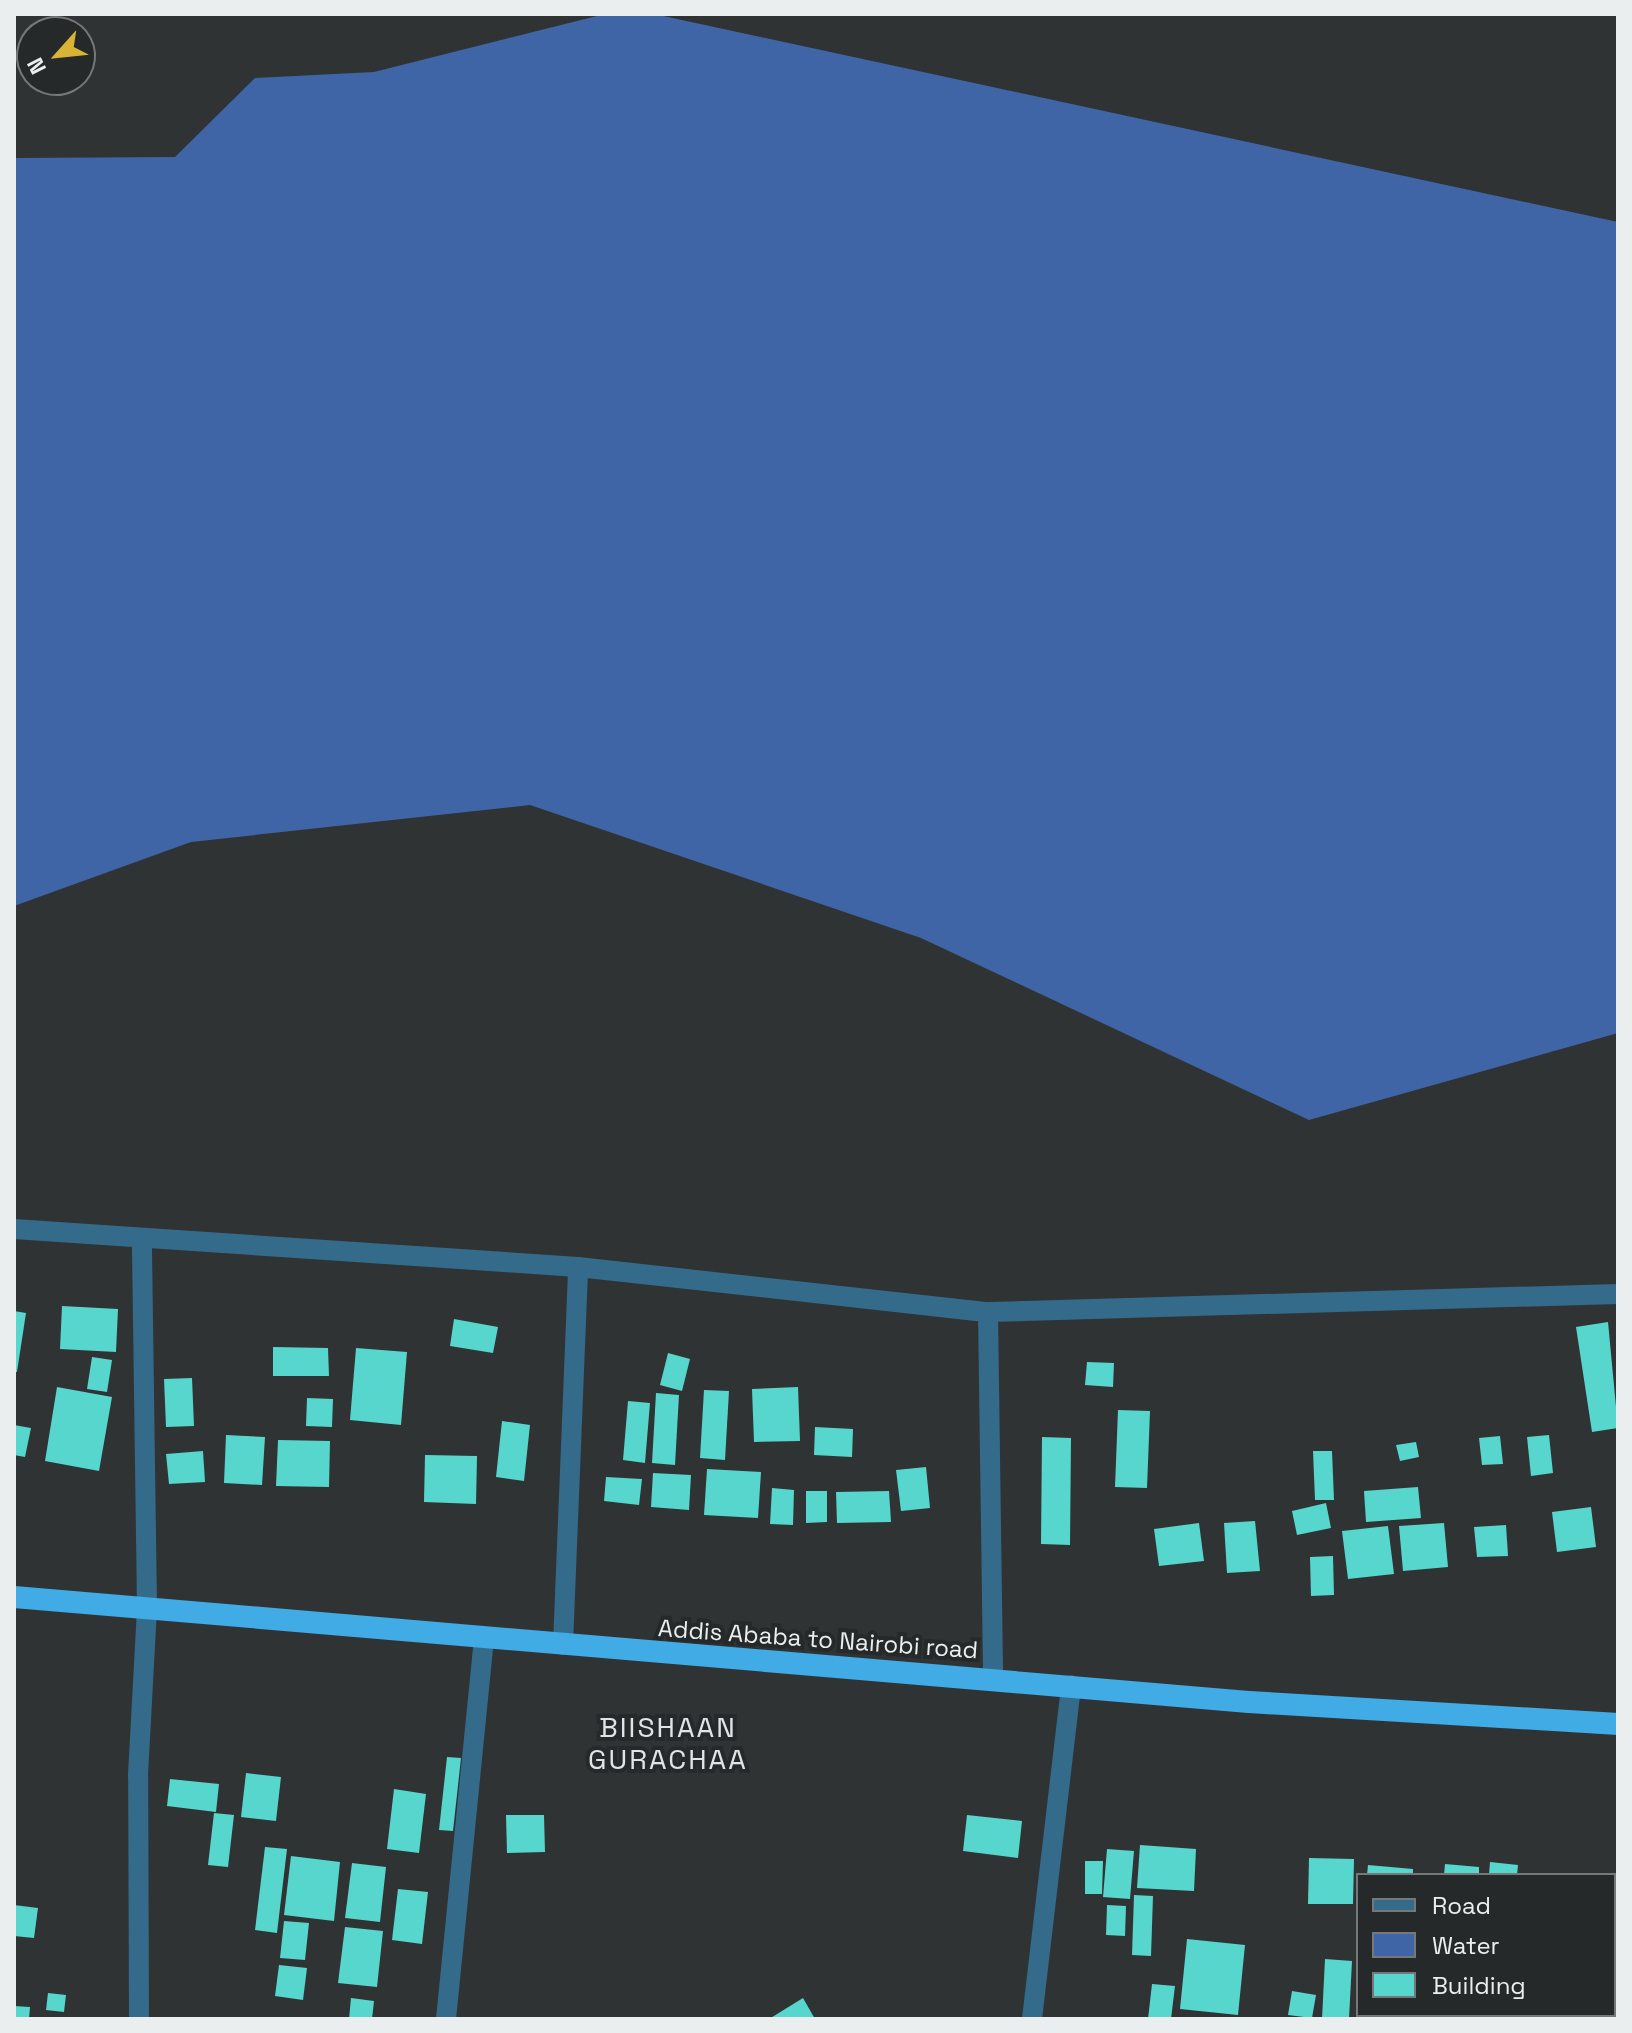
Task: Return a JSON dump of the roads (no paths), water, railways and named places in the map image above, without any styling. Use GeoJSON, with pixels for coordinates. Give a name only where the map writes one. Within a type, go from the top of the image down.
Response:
{"type":"FeatureCollection","features":[{"type":"Feature","properties":{"kind":"highway","name":"Addis Ababa to Nairobi road"},"geometry":{"type":"LineString","coordinates":[[14,1597],[563,1645],[1618,1724]]}},
{"type":"Feature","properties":{"kind":"street"},"geometry":{"type":"LineString","coordinates":[[14,1229],[578,1267],[988,1312],[1618,1294]]}},
{"type":"Feature","properties":{"kind":"street"},"geometry":{"type":"LineString","coordinates":[[139,2019],[138,1775],[147,1607],[142,1240]]}},
{"type":"Feature","properties":{"kind":"street"},"geometry":{"type":"LineString","coordinates":[[563,1645],[578,1267]]}},
{"type":"Feature","properties":{"kind":"street"},"geometry":{"type":"LineString","coordinates":[[988,1312],[993,1679]]}},
{"type":"Feature","properties":{"kind":"street"},"geometry":{"type":"LineString","coordinates":[[446,2019],[484,1637]]}},
{"type":"Feature","properties":{"kind":"street"},"geometry":{"type":"LineString","coordinates":[[1032,2019],[1071,1685]]}},
{"type":"Feature","properties":{"kind":"water"},"geometry":{"type":"Polygon","coordinates":[[[605,14],[654,14],[1618,222],[1618,1033],[1309,1120],[921,938],[530,805],[191,842],[14,906],[14,158],[175,157],[255,78],[374,72],[605,14]]]}},
{"type":"Feature","properties":{"kind":"district","name":"BIISHAAN GURACHAA"},"geometry":{"type":"Point","coordinates":[668,1743]}}]}
